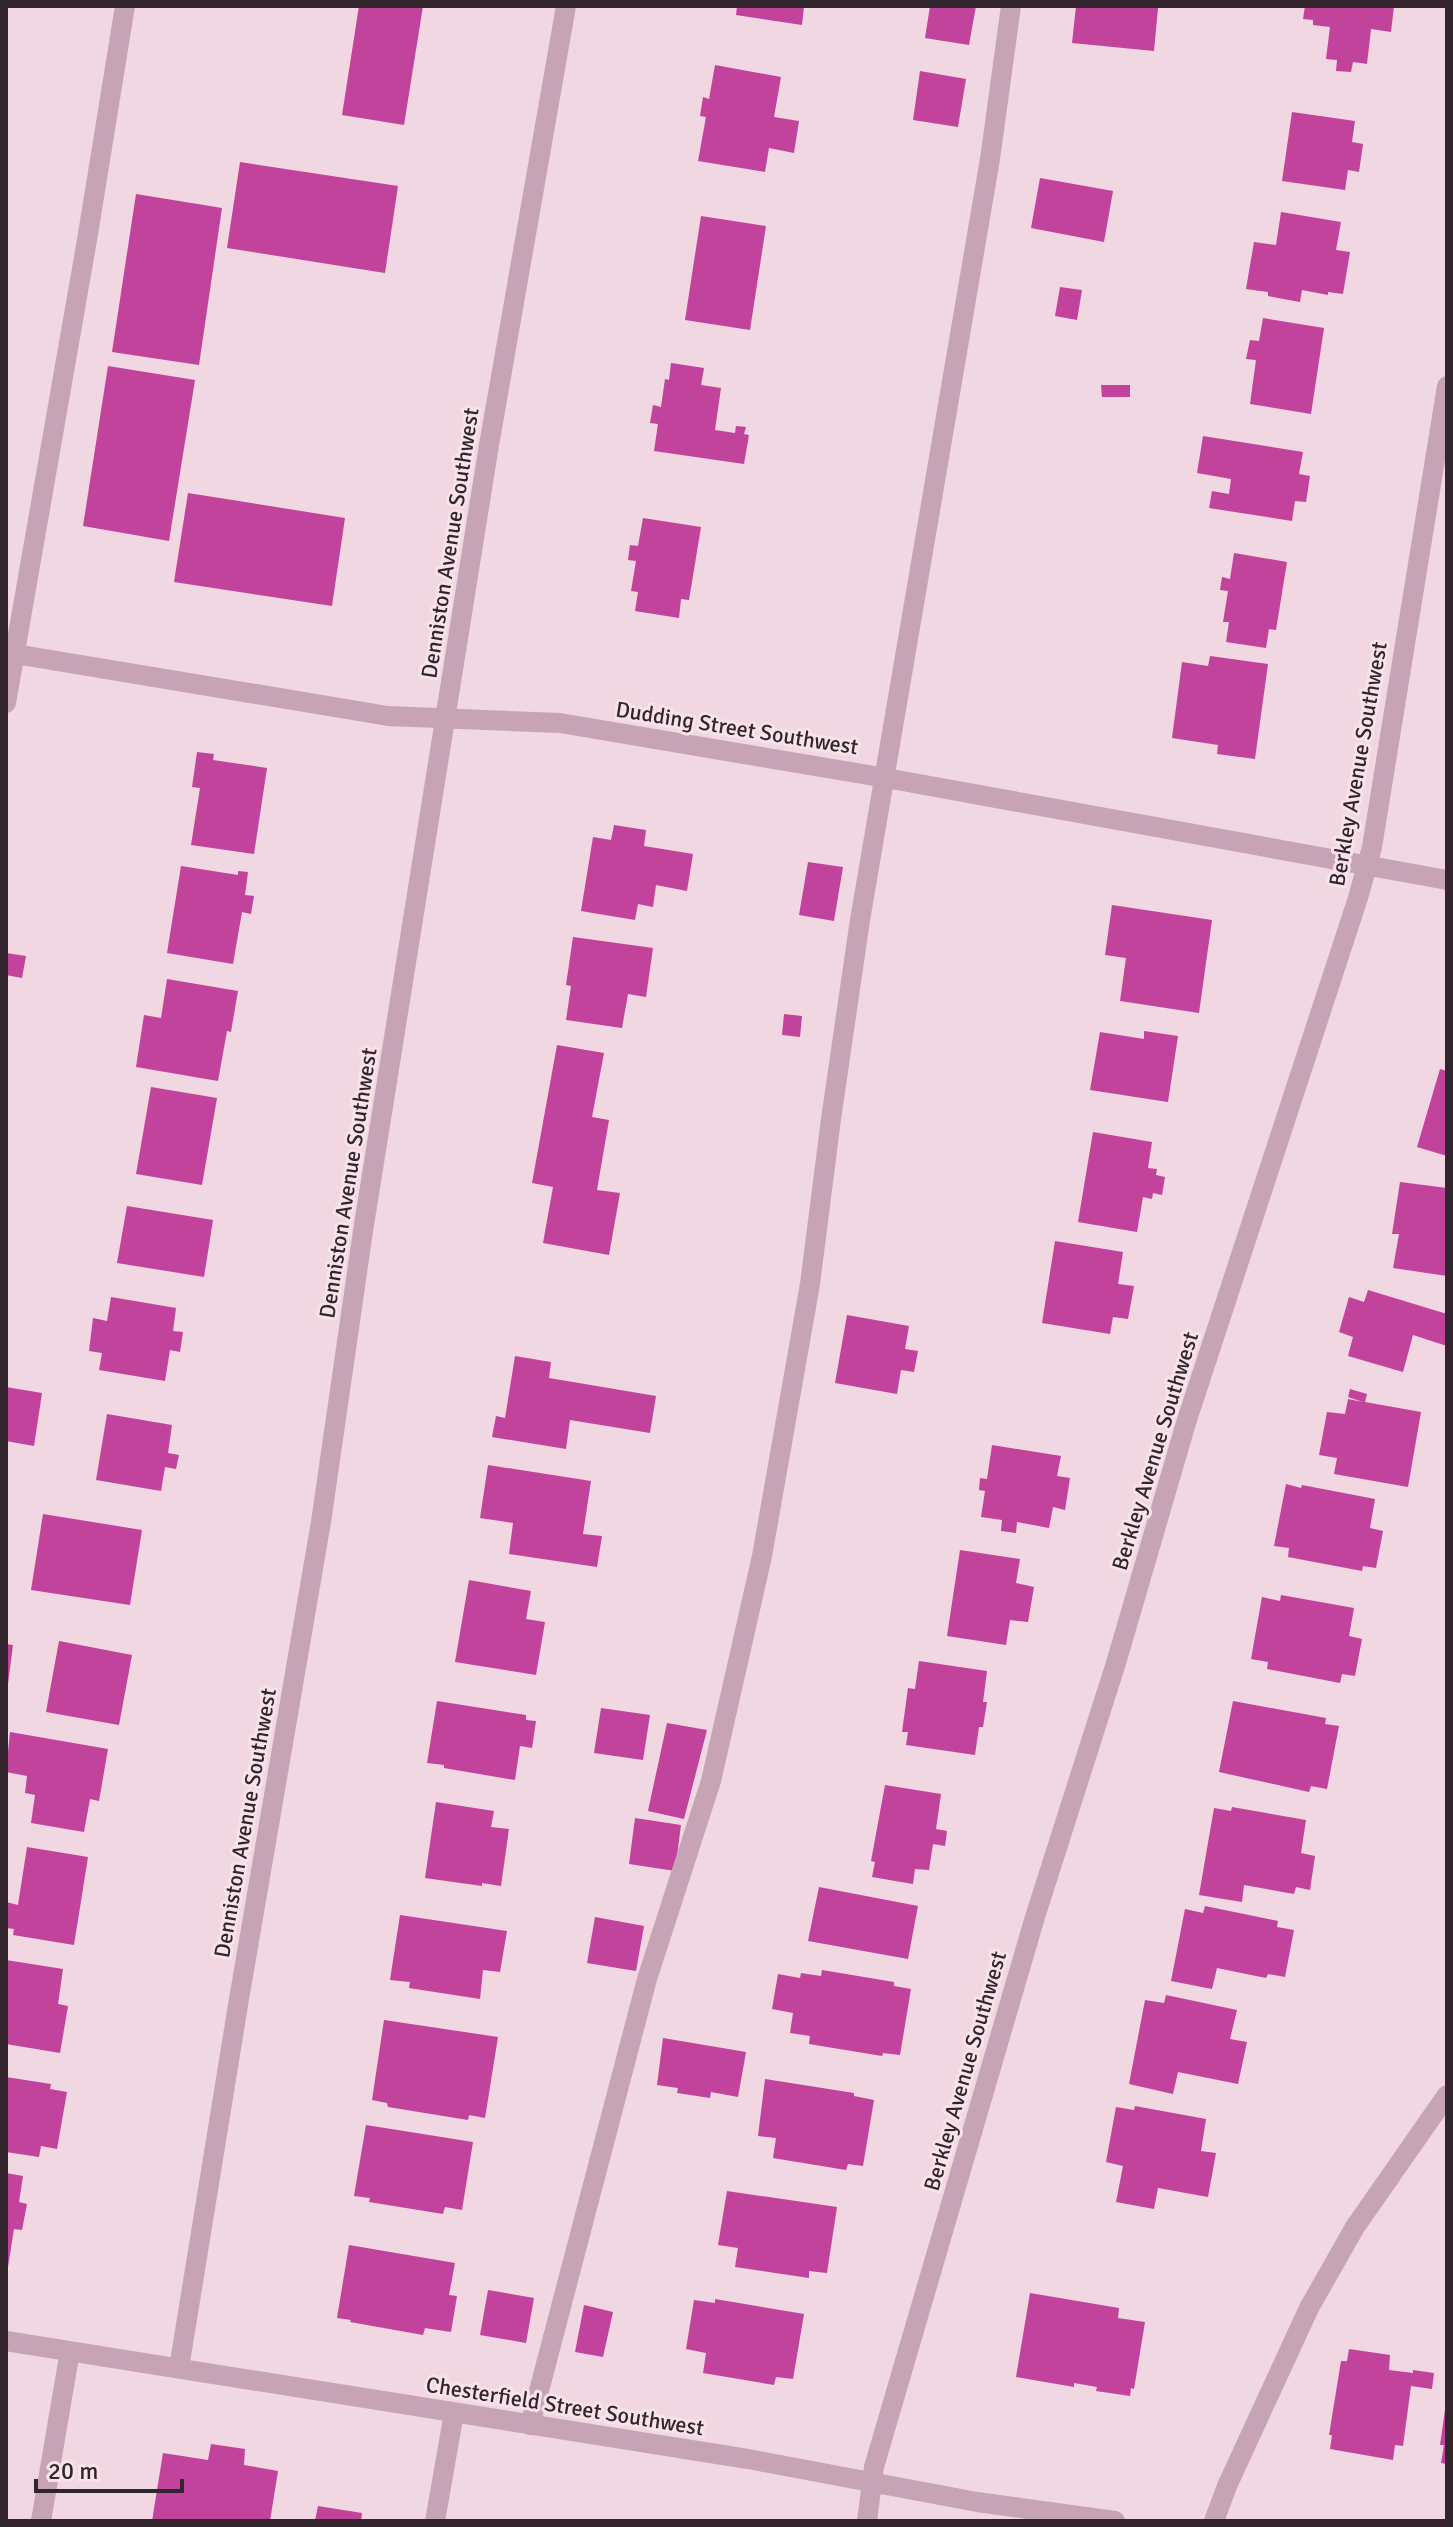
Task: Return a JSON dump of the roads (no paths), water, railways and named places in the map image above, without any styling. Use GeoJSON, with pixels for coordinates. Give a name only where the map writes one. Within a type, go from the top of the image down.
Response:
{"type":"FeatureCollection","features":[{"type":"Feature","properties":{"kind":"street"},"geometry":{"type":"LineString","coordinates":[[6,703],[125,6]]}},
{"type":"Feature","properties":{"kind":"street","name":"Denniston Avenue Southwest"},"geometry":{"type":"LineString","coordinates":[[179,2368],[321,1522],[363,1231],[489,445],[566,6]]}},
{"type":"Feature","properties":{"kind":"street"},"geometry":{"type":"LineString","coordinates":[[530,2425],[647,1979],[711,1781],[762,1556],[810,1284],[858,935],[990,159],[1011,6]]}},
{"type":"Feature","properties":{"kind":"street","name":"Berkley Avenue Southwest"},"geometry":{"type":"LineString","coordinates":[[867,2521],[874,2467],[1035,1917],[1116,1663],[1186,1423],[1354,913],[1375,832],[1447,386]]}},
{"type":"Feature","properties":{"kind":"street","name":"Dudding Street Southwest"},"geometry":{"type":"LineString","coordinates":[[15,654],[388,716],[560,723],[886,778],[1447,880]]}},
{"type":"Feature","properties":{"kind":"street"},"geometry":{"type":"LineString","coordinates":[[1214,2521],[1309,2308],[1355,2227],[1447,2095]]}},
{"type":"Feature","properties":{"kind":"street","name":"Chesterfield Street Southwest"},"geometry":{"type":"LineString","coordinates":[[6,2341],[748,2459],[977,2502],[1115,2521]]}},
{"type":"Feature","properties":{"kind":"street"},"geometry":{"type":"LineString","coordinates":[[41,2521],[70,2351]]}},
{"type":"Feature","properties":{"kind":"street"},"geometry":{"type":"LineString","coordinates":[[435,2521],[454,2413]]}}]}
